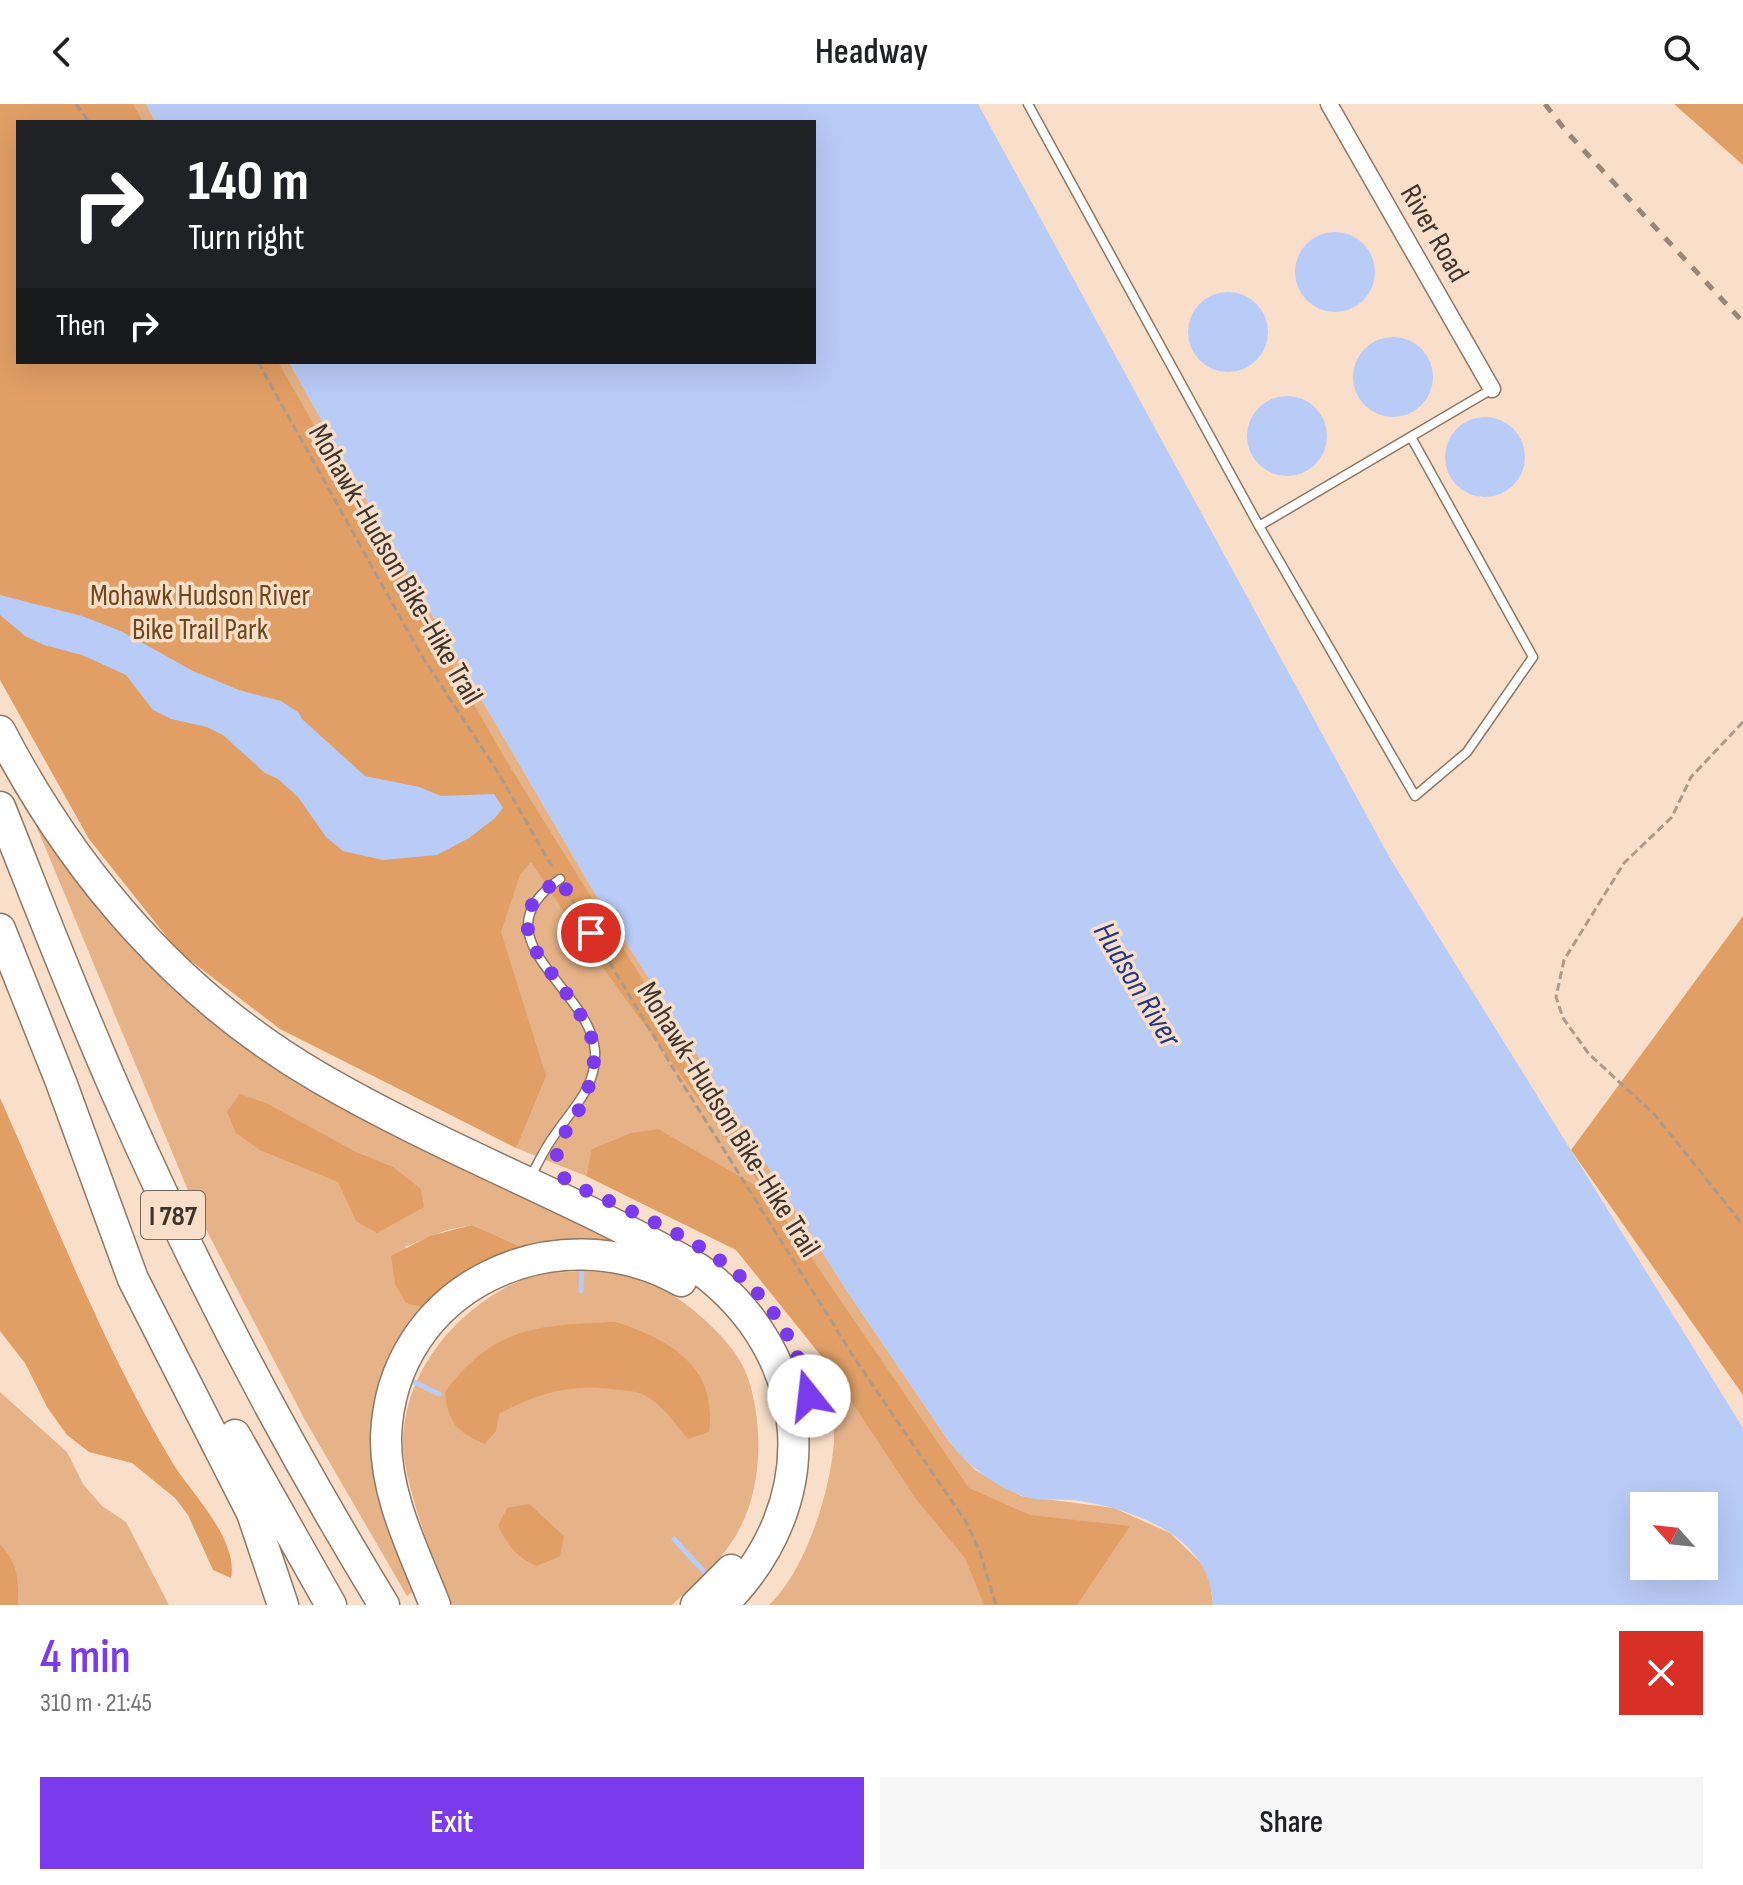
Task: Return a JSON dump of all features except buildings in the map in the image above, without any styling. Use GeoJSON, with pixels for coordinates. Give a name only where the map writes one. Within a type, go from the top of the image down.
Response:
{"type":"FeatureCollection","features":[{"type":"Feature","properties":{"kind":"highway"},"geometry":{"type":"LineString","coordinates":[[0,731],[55,826],[94,881],[158,953],[208,1000],[260,1040],[319,1078],[699,1269],[747,1312],[775,1358],[792,1413],[794,1465],[780,1523],[760,1562],[722,1605]]}},
{"type":"Feature","properties":{"kind":"highway","name":"I 787"},"geometry":{"type":"LineString","coordinates":[[0,807],[86,1024],[159,1187],[281,1427],[384,1605]]}},
{"type":"Feature","properties":{"kind":"highway","name":"I 787"},"geometry":{"type":"LineString","coordinates":[[0,929],[61,1082],[200,1368],[331,1605]]}},
{"type":"Feature","properties":{"kind":"highway"},"geometry":{"type":"LineString","coordinates":[[61,1082],[133,1279],[252,1513],[283,1605]]}},
{"type":"Feature","properties":{"kind":"highway"},"geometry":{"type":"LineString","coordinates":[[435,1605],[400,1517],[388,1469],[387,1428],[399,1376],[425,1329],[468,1289],[513,1264],[571,1253],[603,1254],[635,1261],[689,1285],[732,1325],[762,1379],[774,1438],[772,1476],[766,1503],[751,1540],[737,1562],[696,1605]]}},
{"type":"Feature","properties":{"kind":"street","name":"River Road"},"geometry":{"type":"LineString","coordinates":[[1329,104],[1492,389]]}},
{"type":"Feature","properties":{"kind":"lane"},"geometry":{"type":"LineString","coordinates":[[1028,104],[1259,526],[1415,796],[1467,752],[1533,657],[1411,437]]}},
{"type":"Feature","properties":{"kind":"lane"},"geometry":{"type":"LineString","coordinates":[[1259,526],[1492,389]]}},
{"type":"Feature","properties":{"kind":"lane"},"geometry":{"type":"LineString","coordinates":[[528,1183],[555,1134],[584,1096],[593,1070],[595,1051],[590,1033],[538,955],[527,931],[526,919],[533,903],[542,891],[560,879]]}},
{"type":"Feature","properties":{"kind":"path","name":"Mohawk-Hudson Bike-Hike Trail"},"geometry":{"type":"LineString","coordinates":[[259,364],[414,642],[497,771],[679,1078],[840,1334],[966,1522],[980,1552],[996,1605]]}},
{"type":"Feature","properties":{"kind":"path"},"geometry":{"type":"LineString","coordinates":[[1743,722],[1691,777],[1672,817],[1624,863],[1564,960],[1556,997],[1563,1018],[1589,1054],[1655,1115],[1743,1225]]}},
{"type":"Feature","properties":{"kind":"green space","name":"Mohawk Hudson River Bike Trail Park"},"geometry":{"type":"Polygon","coordinates":[[[0,104],[146,104],[155,120],[16,120],[16,364],[290,364],[593,890],[847,1291],[950,1443],[975,1470],[1021,1496],[1114,1508],[1170,1533],[1204,1566],[1210,1579],[1213,1605],[769,1605],[794,1572],[805,1551],[832,1462],[832,1410],[822,1357],[836,1376],[756,1243],[588,1168],[586,1176],[516,1148],[520,1137],[14,691],[0,104]]]}},
{"type":"Feature","properties":{"kind":"green space","name":"Mohawk Hudson River Bike Trail Park"},"geometry":{"type":"Polygon","coordinates":[[[0,104],[133,104],[142,120],[16,120],[16,364],[279,364],[507,762],[757,1163],[767,1193],[969,1488],[1030,1515],[1130,1526],[1077,1605],[984,1605],[965,1558],[916,1499],[822,1357],[736,1250],[586,1176],[592,1149],[631,1133],[658,1129],[765,1191],[580,936],[531,862],[520,875],[501,932],[546,1076],[516,1148],[280,1029],[178,951],[89,839],[0,680],[0,104]]]}},
{"type":"Feature","properties":{"kind":"green space"},"geometry":{"type":"Polygon","coordinates":[[[1674,104],[1743,104],[1743,165],[1674,104]]]}},
{"type":"Feature","properties":{"kind":"green space"},"geometry":{"type":"Polygon","coordinates":[[[18,782],[137,949],[173,989],[215,1023],[328,1100],[621,1242],[559,1242],[524,1248],[472,1225],[447,1230],[405,1247],[450,1287],[384,1383],[417,1588],[407,1596],[305,1420],[197,1212],[18,782]]]}},
{"type":"Feature","properties":{"kind":"green space"},"geometry":{"type":"Polygon","coordinates":[[[1743,916],[1743,1395],[1571,1150],[1743,916]]]}},
{"type":"Feature","properties":{"kind":"green space"},"geometry":{"type":"Polygon","coordinates":[[[240,1094],[268,1104],[356,1152],[393,1167],[421,1189],[424,1207],[377,1233],[356,1221],[338,1182],[260,1150],[236,1133],[227,1112],[240,1094]]]}},
{"type":"Feature","properties":{"kind":"green space"},"geometry":{"type":"Polygon","coordinates":[[[0,1098],[124,1374],[172,1462],[221,1532],[232,1563],[231,1578],[213,1570],[188,1515],[175,1498],[132,1463],[89,1452],[67,1435],[47,1407],[25,1363],[0,1331],[0,1098]]]}},
{"type":"Feature","properties":{"kind":"green space"},"geometry":{"type":"Polygon","coordinates":[[[472,1225],[524,1248],[459,1282],[421,1307],[406,1303],[395,1284],[391,1256],[430,1236],[472,1225]]]}},
{"type":"Feature","properties":{"kind":"green space"},"geometry":{"type":"Polygon","coordinates":[[[582,1271],[620,1273],[647,1281],[700,1316],[730,1347],[748,1378],[756,1415],[757,1473],[748,1511],[726,1550],[672,1605],[452,1605],[421,1524],[404,1457],[406,1414],[414,1388],[441,1342],[480,1304],[534,1275],[582,1271]]]}},
{"type":"Feature","properties":{"kind":"green space"},"geometry":{"type":"Polygon","coordinates":[[[616,1322],[672,1347],[698,1373],[710,1409],[709,1432],[688,1439],[651,1399],[635,1392],[587,1387],[542,1395],[499,1414],[496,1431],[485,1444],[467,1435],[452,1419],[445,1392],[463,1370],[500,1342],[541,1328],[616,1322]]]}},
{"type":"Feature","properties":{"kind":"green space"},"geometry":{"type":"Polygon","coordinates":[[[0,1392],[67,1452],[83,1484],[102,1506],[126,1522],[169,1605],[18,1605],[16,1572],[0,1544],[0,1392]]]}},
{"type":"Feature","properties":{"kind":"green space"},"geometry":{"type":"Polygon","coordinates":[[[529,1504],[564,1536],[560,1556],[537,1566],[514,1550],[498,1526],[507,1508],[529,1504]]]}},
{"type":"Feature","properties":{"kind":"green space"},"geometry":{"type":"Polygon","coordinates":[[[0,1544],[11,1558],[16,1572],[18,1605],[0,1605],[0,1544]]]}},
{"type":"Feature","properties":{"kind":"water","name":"Hudson River"},"geometry":{"type":"Polygon","coordinates":[[[146,104],[978,104],[1391,860],[1743,1428],[1743,1605],[1213,1605],[1209,1581],[1199,1560],[1164,1529],[1143,1518],[1096,1504],[1029,1498],[992,1481],[974,1468],[950,1443],[847,1291],[593,890],[290,364],[816,364],[816,120],[155,120],[146,104]]]}},
{"type":"Feature","properties":{"kind":"water"},"geometry":{"type":"Polygon","coordinates":[[[1335,232],[1350,235],[1363,244],[1372,257],[1375,272],[1372,287],[1363,300],[1350,309],[1335,312],[1320,309],[1307,300],[1298,287],[1295,272],[1298,257],[1307,244],[1320,235],[1335,232]]]}},
{"type":"Feature","properties":{"kind":"water"},"geometry":{"type":"Polygon","coordinates":[[[1228,292],[1243,295],[1256,304],[1265,317],[1268,332],[1265,347],[1256,360],[1243,369],[1228,372],[1213,369],[1200,360],[1191,347],[1188,332],[1191,317],[1200,304],[1213,295],[1228,292]]]}},
{"type":"Feature","properties":{"kind":"water"},"geometry":{"type":"Polygon","coordinates":[[[1385,337],[1401,337],[1415,344],[1426,355],[1433,369],[1430,392],[1415,410],[1401,417],[1385,417],[1371,410],[1360,399],[1353,385],[1353,369],[1360,355],[1371,344],[1385,337]]]}},
{"type":"Feature","properties":{"kind":"water"},"geometry":{"type":"Polygon","coordinates":[[[1287,396],[1302,399],[1315,408],[1324,421],[1327,436],[1324,451],[1315,464],[1302,473],[1287,476],[1272,473],[1259,464],[1250,451],[1247,436],[1250,421],[1259,408],[1272,399],[1287,396]]]}},
{"type":"Feature","properties":{"kind":"water"},"geometry":{"type":"Polygon","coordinates":[[[1485,417],[1500,420],[1513,429],[1522,442],[1525,457],[1522,472],[1513,485],[1500,494],[1485,497],[1470,494],[1457,485],[1448,472],[1445,457],[1448,442],[1457,429],[1470,420],[1485,417]]]}},
{"type":"Feature","properties":{"kind":"water"},"geometry":{"type":"Polygon","coordinates":[[[0,595],[82,616],[123,632],[193,671],[239,690],[281,701],[298,712],[365,776],[419,787],[441,796],[494,794],[503,808],[469,838],[437,855],[383,860],[343,851],[326,837],[298,797],[278,779],[265,773],[223,735],[207,727],[171,719],[153,710],[126,675],[82,655],[44,645],[25,636],[0,615],[0,595]]]}},
{"type":"Feature","properties":{"kind":"waterway"},"geometry":{"type":"LineString","coordinates":[[581,1291],[582,1266]]}},
{"type":"Feature","properties":{"kind":"waterway"},"geometry":{"type":"LineString","coordinates":[[412,1381],[439,1394]]}},
{"type":"Feature","properties":{"kind":"waterway"},"geometry":{"type":"LineString","coordinates":[[674,1539],[707,1575]]}},
{"type":"Feature","properties":{"kind":"railway"},"geometry":{"type":"LineString","coordinates":[[1545,104],[1565,130],[1743,322]]}},
{"type":"Feature","properties":{"kind":"route"},"geometry":{"type":"LineString","coordinates":[[591,933],[560,879],[542,891],[526,919],[533,946],[590,1033],[595,1051],[589,1086],[556,1148],[555,1160],[561,1174],[567,1182],[687,1238],[716,1255],[743,1279],[769,1305],[791,1339],[809,1396]]}}]}
